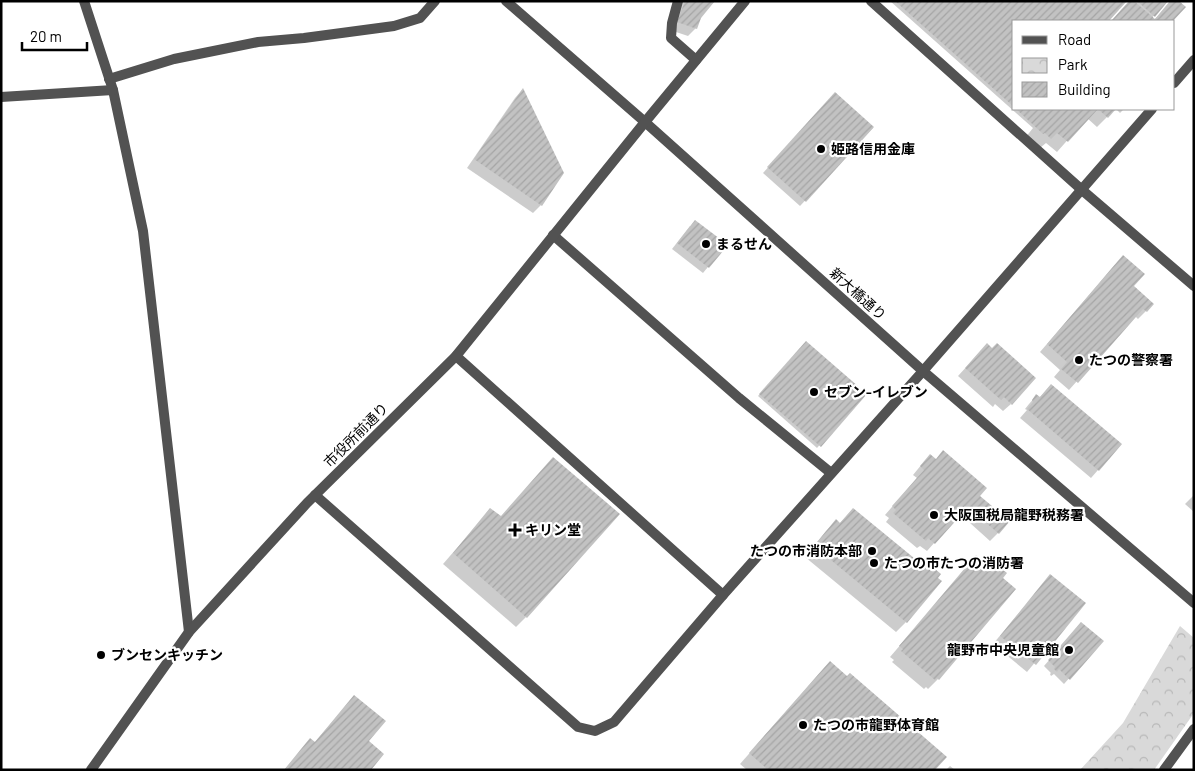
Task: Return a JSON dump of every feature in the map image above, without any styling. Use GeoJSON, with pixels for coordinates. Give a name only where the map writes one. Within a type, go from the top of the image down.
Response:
{"type":"FeatureCollection","features":[{"type":"Feature","properties":{"kind":"street"},"geometry":{"type":"LineString","coordinates":[[84,1],[113,90],[143,231],[189,632]]}},
{"type":"Feature","properties":{"kind":"street"},"geometry":{"type":"LineString","coordinates":[[109,79],[174,59],[258,42],[394,26],[420,18],[435,1]]}},
{"type":"Feature","properties":{"kind":"street","name":"新大橋通り"},"geometry":{"type":"LineString","coordinates":[[506,1],[645,122],[923,371],[1194,603]]}},
{"type":"Feature","properties":{"kind":"street"},"geometry":{"type":"LineString","coordinates":[[678,1],[672,23],[671,38],[696,60]]}},
{"type":"Feature","properties":{"kind":"street","name":"市役所前通り"},"geometry":{"type":"LineString","coordinates":[[91,770],[189,632],[315,495],[456,356],[745,1]]}},
{"type":"Feature","properties":{"kind":"street"},"geometry":{"type":"LineString","coordinates":[[871,1],[1082,190],[1194,286]]}},
{"type":"Feature","properties":{"kind":"street"},"geometry":{"type":"LineString","coordinates":[[1175,83],[1194,60]]}},
{"type":"Feature","properties":{"kind":"street"},"geometry":{"type":"LineString","coordinates":[[1,97],[113,90]]}},
{"type":"Feature","properties":{"kind":"street"},"geometry":{"type":"LineString","coordinates":[[315,495],[578,727],[595,731],[614,722],[723,595],[923,371],[1151,110]]}},
{"type":"Feature","properties":{"kind":"street"},"geometry":{"type":"LineString","coordinates":[[553,235],[739,398],[831,473]]}},
{"type":"Feature","properties":{"kind":"street"},"geometry":{"type":"LineString","coordinates":[[456,356],[723,595]]}},
{"type":"Feature","properties":{"kind":"street"},"geometry":{"type":"LineString","coordinates":[[1164,770],[1194,729]]}},
{"type":"Feature","properties":{"kind":"green space"},"geometry":{"type":"Polygon","coordinates":[[[1180,626],[1194,638],[1194,713],[1154,770],[1080,770],[1123,723],[1180,626]]]}},
{"type":"Feature","properties":{"kind":"building"},"geometry":{"type":"Polygon","coordinates":[[[685,1],[715,1],[701,18],[697,29],[677,22],[685,1]]]}},
{"type":"Feature","properties":{"kind":"building"},"geometry":{"type":"Polygon","coordinates":[[[895,1],[1127,1],[1110,20],[1012,20],[1012,105],[895,1]]]}},
{"type":"Feature","properties":{"kind":"building"},"geometry":{"type":"Polygon","coordinates":[[[1129,1],[1134,1],[1155,19],[1170,1],[1179,1],[1186,7],[1174,20],[1112,20],[1129,1]]]}},
{"type":"Feature","properties":{"kind":"building"},"geometry":{"type":"Polygon","coordinates":[[[1137,1],[1168,1],[1155,17],[1137,1]]]}},
{"type":"Feature","properties":{"kind":"building"},"geometry":{"type":"Polygon","coordinates":[[[523,88],[564,173],[542,206],[474,159],[523,88]]]}},
{"type":"Feature","properties":{"kind":"building"},"geometry":{"type":"Polygon","coordinates":[[[835,92],[874,127],[806,202],[767,167],[835,92]]]}},
{"type":"Feature","properties":{"kind":"building"},"geometry":{"type":"Polygon","coordinates":[[[1017,110],[1097,110],[1068,142],[1057,133],[1051,139],[1045,133],[1043,134],[1017,110]]]}},
{"type":"Feature","properties":{"kind":"building"},"geometry":{"type":"Polygon","coordinates":[[[1099,110],[1115,110],[1108,118],[1099,110]]]}},
{"type":"Feature","properties":{"kind":"building"},"geometry":{"type":"Polygon","coordinates":[[[695,220],[728,245],[709,268],[677,243],[695,220]]]}},
{"type":"Feature","properties":{"kind":"building"},"geometry":{"type":"Polygon","coordinates":[[[1123,255],[1145,274],[1134,286],[1154,304],[1147,312],[1143,309],[1078,383],[1061,369],[1067,362],[1047,344],[1123,255]]]}},
{"type":"Feature","properties":{"kind":"building"},"geometry":{"type":"Polygon","coordinates":[[[806,341],[867,394],[821,447],[759,394],[806,341]]]}},
{"type":"Feature","properties":{"kind":"building"},"geometry":{"type":"Polygon","coordinates":[[[987,343],[992,348],[997,343],[1036,378],[1012,405],[1004,397],[1001,400],[965,368],[987,343]]]}},
{"type":"Feature","properties":{"kind":"building"},"geometry":{"type":"Polygon","coordinates":[[[1051,384],[1122,444],[1099,471],[1027,409],[1033,402],[1032,400],[1036,394],[1040,397],[1051,384]]]}},
{"type":"Feature","properties":{"kind":"building"},"geometry":{"type":"Polygon","coordinates":[[[943,450],[987,488],[980,496],[1010,521],[999,534],[968,507],[935,544],[928,538],[926,541],[893,513],[896,510],[892,506],[924,470],[920,466],[930,454],[936,459],[943,450]]]}},
{"type":"Feature","properties":{"kind":"building"},"geometry":{"type":"Polygon","coordinates":[[[553,457],[620,514],[527,618],[453,553],[490,508],[501,516],[553,457]]]}},
{"type":"Feature","properties":{"kind":"building"},"geometry":{"type":"Polygon","coordinates":[[[853,508],[925,567],[928,563],[941,574],[938,578],[942,581],[907,623],[814,546],[836,519],[840,523],[853,508]]]}},
{"type":"Feature","properties":{"kind":"building"},"geometry":{"type":"Polygon","coordinates":[[[976,555],[986,563],[990,558],[1007,573],[1003,578],[1016,589],[939,680],[937,678],[935,680],[901,651],[903,649],[899,646],[976,555]]]}},
{"type":"Feature","properties":{"kind":"building"},"geometry":{"type":"Polygon","coordinates":[[[1050,574],[1086,603],[1036,665],[1000,636],[1050,574]]]}},
{"type":"Feature","properties":{"kind":"building"},"geometry":{"type":"Polygon","coordinates":[[[1081,622],[1104,641],[1070,680],[1059,669],[1057,672],[1048,660],[1081,622]]]}},
{"type":"Feature","properties":{"kind":"building"},"geometry":{"type":"Polygon","coordinates":[[[830,661],[847,676],[850,673],[947,757],[935,770],[764,770],[766,768],[749,753],[830,661]]]}},
{"type":"Feature","properties":{"kind":"building"},"geometry":{"type":"Polygon","coordinates":[[[354,695],[386,721],[369,741],[384,754],[371,770],[284,770],[310,738],[315,742],[354,695]]]}},
{"type":"Feature","properties":{"kind":"place","name":"姫路信用金庫"},"geometry":{"type":"Point","coordinates":[821,149]}},
{"type":"Feature","properties":{"kind":"place","name":"まるせん"},"geometry":{"type":"Point","coordinates":[706,244]}},
{"type":"Feature","properties":{"kind":"place","name":"たつの警察署"},"geometry":{"type":"Point","coordinates":[1079,360]}},
{"type":"Feature","properties":{"kind":"place","name":"セブン-イレブン"},"geometry":{"type":"Point","coordinates":[814,392]}},
{"type":"Feature","properties":{"kind":"place","name":"大阪国税局龍野税務署"},"geometry":{"type":"Point","coordinates":[934,515]}},
{"type":"Feature","properties":{"kind":"place","name":"キリン堂"},"geometry":{"type":"Point","coordinates":[515,530]}},
{"type":"Feature","properties":{"kind":"place","name":"たつの市消防本部"},"geometry":{"type":"Point","coordinates":[872,551]}},
{"type":"Feature","properties":{"kind":"place","name":"たつの市たつの消防署"},"geometry":{"type":"Point","coordinates":[874,563]}},
{"type":"Feature","properties":{"kind":"place","name":"龍野市中央児童館"},"geometry":{"type":"Point","coordinates":[1069,650]}},
{"type":"Feature","properties":{"kind":"place","name":"ブンセンキッチン"},"geometry":{"type":"Point","coordinates":[101,655]}},
{"type":"Feature","properties":{"kind":"place","name":"たつの市龍野体育館"},"geometry":{"type":"Point","coordinates":[803,725]}}]}
